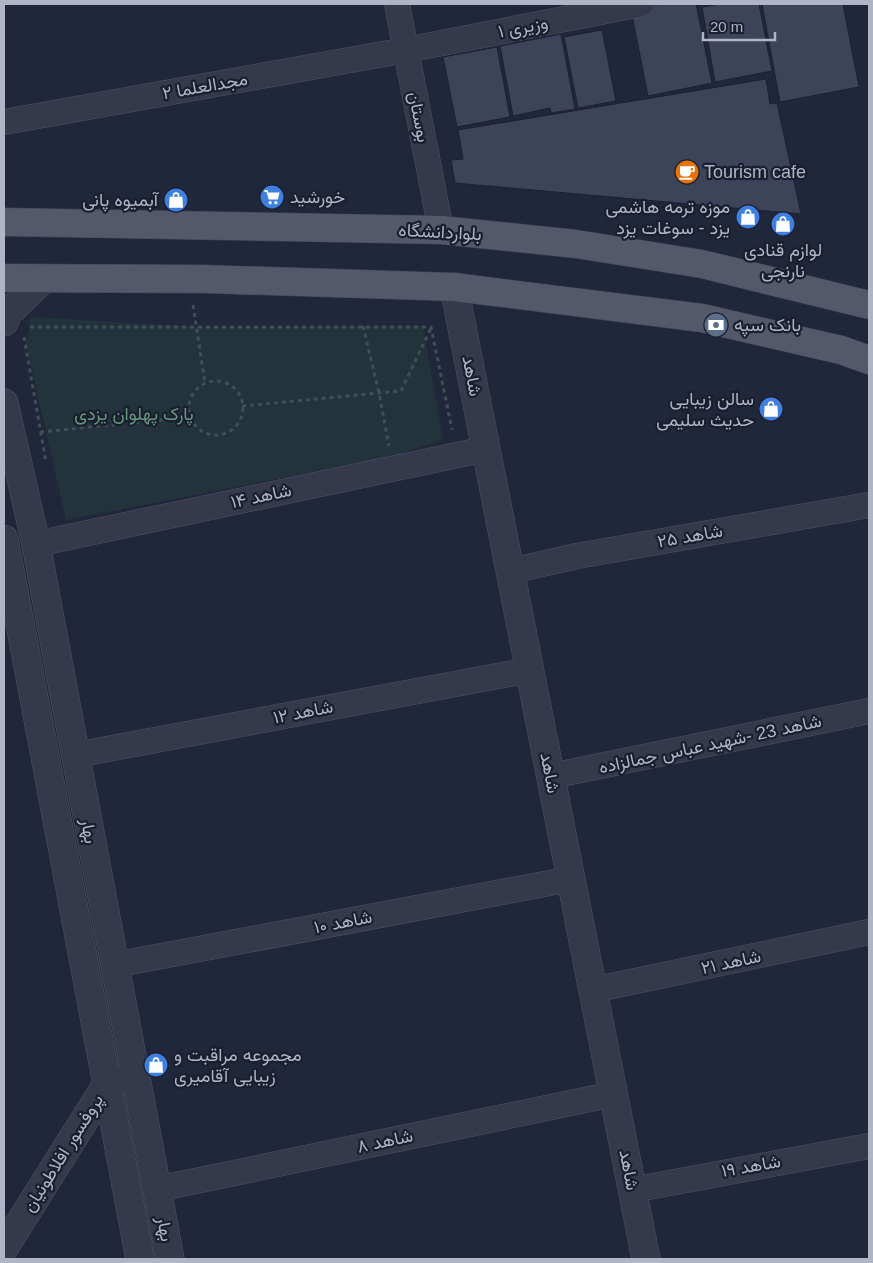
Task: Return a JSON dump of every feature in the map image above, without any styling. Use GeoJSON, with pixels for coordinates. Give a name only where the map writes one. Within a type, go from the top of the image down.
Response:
{"type":"FeatureCollection","features":[{"type":"Feature","properties":{"kind":"main road","name":"بلواردانشگاه"},"geometry":{"type":"LineString","coordinates":[[4,222],[441,230],[576,244],[702,264],[869,305]]}},
{"type":"Feature","properties":{"kind":"main road"},"geometry":{"type":"LineString","coordinates":[[4,278],[188,279],[454,287],[702,318],[841,350],[869,360]]}},
{"type":"Feature","properties":{"kind":"street","name":"بوستان"},"geometry":{"type":"LineString","coordinates":[[397,4],[441,230]]}},
{"type":"Feature","properties":{"kind":"street","name":"وزیری ۱"},"geometry":{"type":"LineString","coordinates":[[406,50],[641,4]]}},
{"type":"Feature","properties":{"kind":"street","name":"مجدالعلما ۲"},"geometry":{"type":"LineString","coordinates":[[4,122],[406,50]]}},
{"type":"Feature","properties":{"kind":"street"},"geometry":{"type":"LineString","coordinates":[[4,322],[8,313],[43,279]]}},
{"type":"Feature","properties":{"kind":"street","name":"شاهد"},"geometry":{"type":"LineString","coordinates":[[454,287],[646,1259]]}},
{"type":"Feature","properties":{"kind":"street","name":"بهار"},"geometry":{"type":"LineString","coordinates":[[4,403],[36,544],[170,1259]]}},
{"type":"Feature","properties":{"kind":"street","name":"شاهد ۱۴"},"geometry":{"type":"LineString","coordinates":[[36,544],[486,449]]}},
{"type":"Feature","properties":{"kind":"street","name":"شاهد ۲۵"},"geometry":{"type":"LineString","coordinates":[[510,571],[577,556],[869,505]]}},
{"type":"Feature","properties":{"kind":"street","name":"بهار"},"geometry":{"type":"LineString","coordinates":[[4,539],[140,1259]]}},
{"type":"Feature","properties":{"kind":"street","name":"شاهد ۱۲"},"geometry":{"type":"LineString","coordinates":[[75,755],[530,670]]}},
{"type":"Feature","properties":{"kind":"street","name":"شاهد 23 -شهید عباس جمالزاده"},"geometry":{"type":"LineString","coordinates":[[551,776],[869,711]]}},
{"type":"Feature","properties":{"kind":"street","name":"شاهد ۱۰"},"geometry":{"type":"LineString","coordinates":[[114,965],[571,880]]}},
{"type":"Feature","properties":{"kind":"street","name":"شاهد ۲۱"},"geometry":{"type":"LineString","coordinates":[[593,990],[869,932]]}},
{"type":"Feature","properties":{"kind":"street"},"geometry":{"type":"LineString","coordinates":[[107,1084],[134,1072]]}},
{"type":"Feature","properties":{"kind":"street","name":"پروفسور افلاطونیان"},"geometry":{"type":"LineString","coordinates":[[8,1232],[107,1084]]}},
{"type":"Feature","properties":{"kind":"street","name":"شاهد ۸"},"geometry":{"type":"LineString","coordinates":[[157,1189],[614,1094]]}},
{"type":"Feature","properties":{"kind":"street","name":"شاهد ۱۹"},"geometry":{"type":"LineString","coordinates":[[632,1190],[869,1146]]}},
{"type":"Feature","properties":{"kind":"path"},"geometry":{"type":"LineString","coordinates":[[188,279],[205,383]]}},
{"type":"Feature","properties":{"kind":"path"},"geometry":{"type":"LineString","coordinates":[[48,470],[23,327],[431,327],[461,322]]}},
{"type":"Feature","properties":{"kind":"path"},"geometry":{"type":"LineString","coordinates":[[363,326],[379,393],[392,469]]}},
{"type":"Feature","properties":{"kind":"path"},"geometry":{"type":"LineString","coordinates":[[242,406],[401,391],[431,327]]}},
{"type":"Feature","properties":{"kind":"path"},"geometry":{"type":"LineString","coordinates":[[431,327],[453,436]]}},
{"type":"Feature","properties":{"kind":"path"},"geometry":{"type":"LineString","coordinates":[[220,381],[234,388],[242,400],[242,406],[243,416],[234,429],[220,436],[205,433],[193,423],[188,408],[193,394],[205,383],[220,381]]}},
{"type":"Feature","properties":{"kind":"path"},"geometry":{"type":"LineString","coordinates":[[11,437],[41,432],[191,417]]}},
{"type":"Feature","properties":{"kind":"green space","name":"پارک پهلوان یزدی"},"geometry":{"type":"Polygon","coordinates":[[[31,317],[197,327],[423,326],[443,440],[391,457],[66,520],[26,344],[31,317]]]}},
{"type":"Feature","properties":{"kind":"building"},"geometry":{"type":"Polygon","coordinates":[[[660,4],[696,4],[712,83],[648,96],[631,10],[660,4]]]}},
{"type":"Feature","properties":{"kind":"building"},"geometry":{"type":"Polygon","coordinates":[[[720,4],[759,4],[772,71],[715,82],[702,7],[720,4]]]}},
{"type":"Feature","properties":{"kind":"building"},"geometry":{"type":"Polygon","coordinates":[[[762,4],[843,4],[859,87],[780,102],[762,4]]]}},
{"type":"Feature","properties":{"kind":"building"},"geometry":{"type":"Polygon","coordinates":[[[602,30],[616,101],[578,108],[564,37],[602,30]]]}},
{"type":"Feature","properties":{"kind":"building"},"geometry":{"type":"Polygon","coordinates":[[[561,34],[575,109],[551,113],[550,108],[513,116],[500,46],[561,34]]]}},
{"type":"Feature","properties":{"kind":"building"},"geometry":{"type":"Polygon","coordinates":[[[497,47],[510,117],[457,127],[443,57],[497,47]]]}},
{"type":"Feature","properties":{"kind":"building"},"geometry":{"type":"Polygon","coordinates":[[[766,79],[770,104],[777,103],[801,214],[455,183],[451,160],[463,159],[458,130],[766,79]]]}},
{"type":"Feature","properties":{"kind":"place","name":"Tourism cafe"},"geometry":{"type":"Point","coordinates":[687,172]}},
{"type":"Feature","properties":{"kind":"place","name":"خورشید"},"geometry":{"type":"Point","coordinates":[272,197]}},
{"type":"Feature","properties":{"kind":"place","name":"آبمیوه پانی"},"geometry":{"type":"Point","coordinates":[176,200]}},
{"type":"Feature","properties":{"kind":"place","name":"موزه ترمه هاشمی یزد - سوغات یزد"},"geometry":{"type":"Point","coordinates":[748,217]}},
{"type":"Feature","properties":{"kind":"place","name":"لوازم قنادی نارنجی"},"geometry":{"type":"Point","coordinates":[783,224]}},
{"type":"Feature","properties":{"kind":"place","name":"بانک سپه"},"geometry":{"type":"Point","coordinates":[716,325]}},
{"type":"Feature","properties":{"kind":"place","name":"سالن زیبایی حدیث سلیمی"},"geometry":{"type":"Point","coordinates":[771,409]}},
{"type":"Feature","properties":{"kind":"place","name":"مجموعه مراقبت و زیبایی آقامیری"},"geometry":{"type":"Point","coordinates":[156,1065]}}]}
